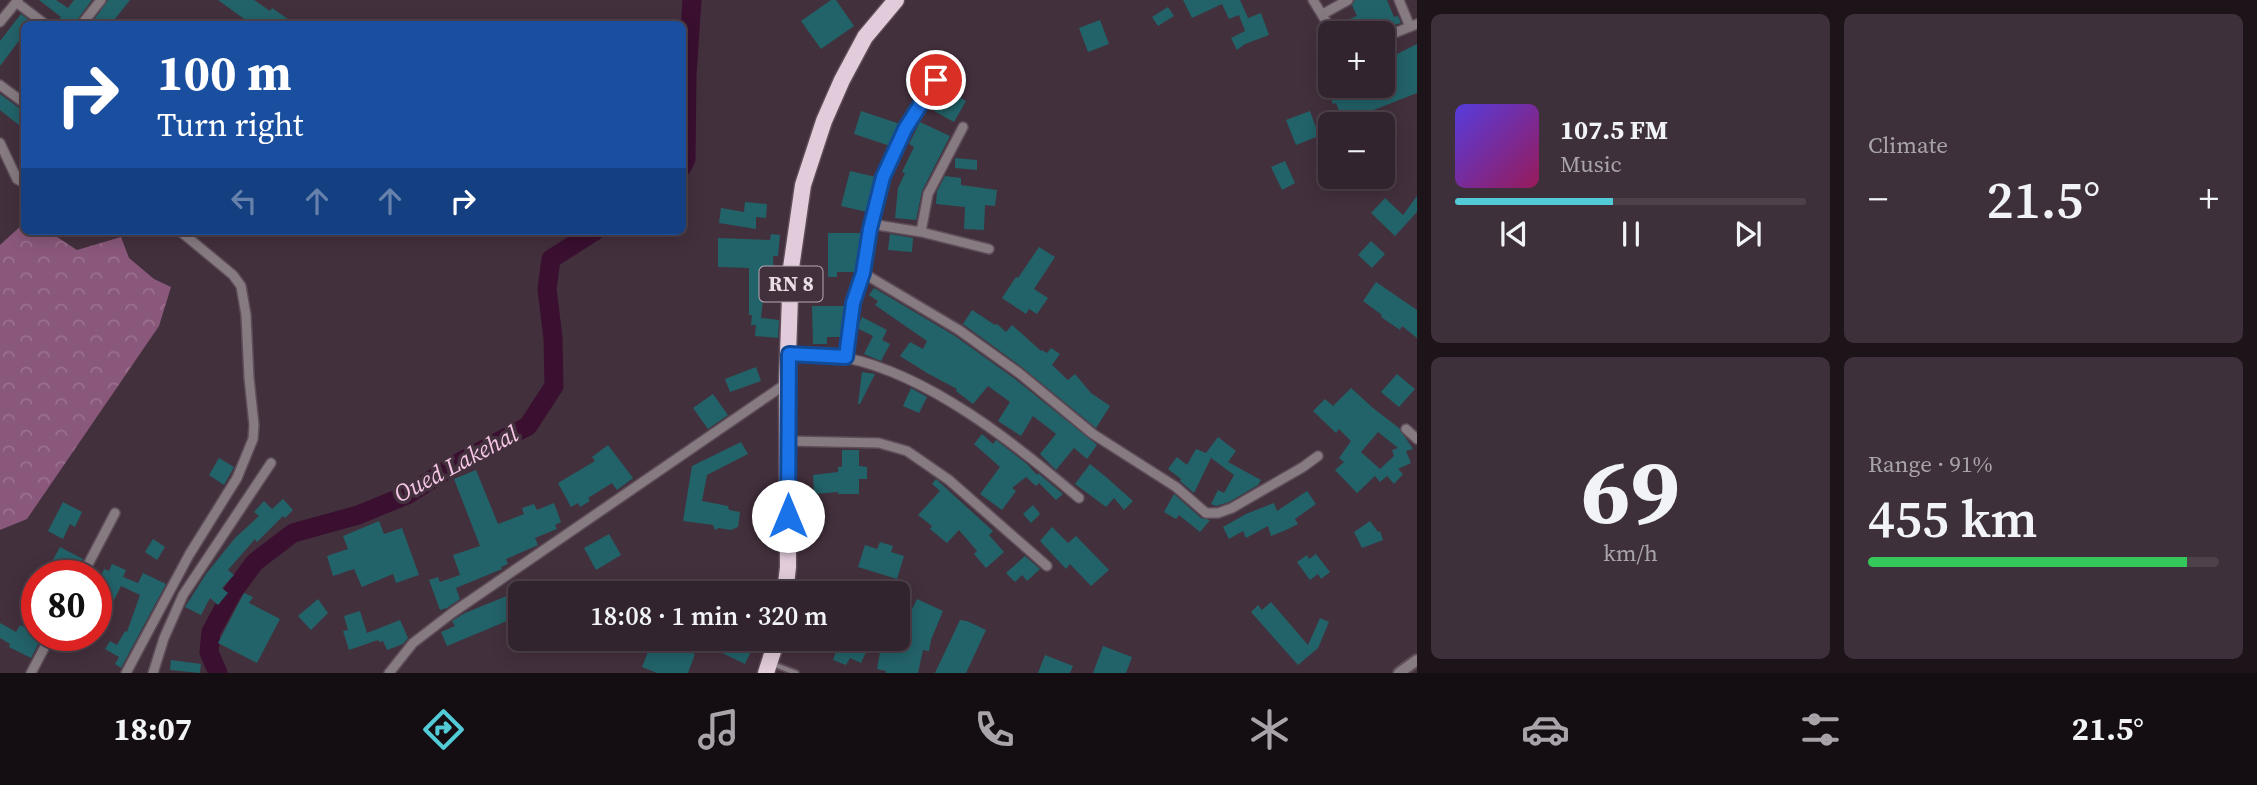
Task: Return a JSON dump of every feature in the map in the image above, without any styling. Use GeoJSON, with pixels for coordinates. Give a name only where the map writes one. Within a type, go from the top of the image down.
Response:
{"type":"FeatureCollection","features":[{"type":"Feature","properties":{"kind":"highway","name":"RN 8"},"geometry":{"type":"LineString","coordinates":[[787,581],[791,268],[803,185],[824,121],[842,80],[865,37],[896,0]]}},
{"type":"Feature","properties":{"kind":"highway"},"geometry":{"type":"LineString","coordinates":[[767,668],[773,651]]}},
{"type":"Feature","properties":{"kind":"street"},"geometry":{"type":"LineString","coordinates":[[84,21],[100,0]]}},
{"type":"Feature","properties":{"kind":"street"},"geometry":{"type":"LineString","coordinates":[[1313,0],[1326,21]]}},
{"type":"Feature","properties":{"kind":"street"},"geometry":{"type":"LineString","coordinates":[[1323,15],[1348,0]]}},
{"type":"Feature","properties":{"kind":"street"},"geometry":{"type":"LineString","coordinates":[[1395,33],[1413,25],[1399,0]]}},
{"type":"Feature","properties":{"kind":"street"},"geometry":{"type":"LineString","coordinates":[[0,22],[17,1],[42,21]]}},
{"type":"Feature","properties":{"kind":"street"},"geometry":{"type":"LineString","coordinates":[[846,357],[853,303],[863,273],[871,224],[883,177],[905,129],[936,80]]}},
{"type":"Feature","properties":{"kind":"street"},"geometry":{"type":"LineString","coordinates":[[0,85],[21,101]]}},
{"type":"Feature","properties":{"kind":"street"},"geometry":{"type":"LineString","coordinates":[[921,232],[928,194],[963,127]]}},
{"type":"Feature","properties":{"kind":"street"},"geometry":{"type":"LineString","coordinates":[[0,143],[16,178],[21,181]]}},
{"type":"Feature","properties":{"kind":"street"},"geometry":{"type":"LineString","coordinates":[[871,224],[921,232],[989,248]]}},
{"type":"Feature","properties":{"kind":"street"},"geometry":{"type":"LineString","coordinates":[[126,673],[189,555],[237,478],[253,439],[246,315],[241,286],[233,275],[185,235]]}},
{"type":"Feature","properties":{"kind":"street"},"geometry":{"type":"LineString","coordinates":[[863,273],[959,330],[1019,373],[1093,434],[1176,487],[1206,513],[1218,513],[1232,508],[1318,456]]}},
{"type":"Feature","properties":{"kind":"street"},"geometry":{"type":"LineString","coordinates":[[789,354],[846,357],[895,372],[959,407],[1028,453],[1079,498]]}},
{"type":"Feature","properties":{"kind":"street"},"geometry":{"type":"LineString","coordinates":[[389,673],[413,643],[452,613],[788,383]]}},
{"type":"Feature","properties":{"kind":"street"},"geometry":{"type":"LineString","coordinates":[[1406,429],[1417,439]]}},
{"type":"Feature","properties":{"kind":"street"},"geometry":{"type":"LineString","coordinates":[[788,441],[879,443],[907,451],[949,480],[1047,566]]}},
{"type":"Feature","properties":{"kind":"street"},"geometry":{"type":"LineString","coordinates":[[153,673],[163,638],[183,595],[271,463]]}},
{"type":"Feature","properties":{"kind":"street"},"geometry":{"type":"LineString","coordinates":[[90,560],[115,513]]}},
{"type":"Feature","properties":{"kind":"street"},"geometry":{"type":"LineString","coordinates":[[31,673],[43,651]]}},
{"type":"Feature","properties":{"kind":"street"},"geometry":{"type":"LineString","coordinates":[[1399,673],[1417,660]]}},
{"type":"Feature","properties":{"kind":"lane"},"geometry":{"type":"LineString","coordinates":[[767,668],[796,673]]}},
{"type":"Feature","properties":{"kind":"green space"},"geometry":{"type":"Polygon","coordinates":[[[21,226],[21,235],[54,235],[77,250],[121,237],[129,258],[154,279],[171,287],[159,326],[27,519],[0,530],[0,245],[21,226]]]}},
{"type":"Feature","properties":{"kind":"building"},"geometry":{"type":"Polygon","coordinates":[[[39,0],[56,0],[68,8],[74,0],[92,0],[76,21],[58,21],[61,17],[39,0]]]}},
{"type":"Feature","properties":{"kind":"building"},"geometry":{"type":"Polygon","coordinates":[[[108,0],[130,0],[113,21],[93,21],[108,0]]]}},
{"type":"Feature","properties":{"kind":"building"},"geometry":{"type":"Polygon","coordinates":[[[218,0],[254,0],[291,21],[247,21],[218,0]]]}},
{"type":"Feature","properties":{"kind":"building"},"geometry":{"type":"Polygon","coordinates":[[[831,0],[836,0],[854,26],[821,49],[801,21],[831,0]]]}},
{"type":"Feature","properties":{"kind":"building"},"geometry":{"type":"Polygon","coordinates":[[[1183,0],[1240,0],[1248,18],[1261,13],[1269,35],[1237,50],[1231,38],[1245,31],[1239,15],[1229,19],[1222,4],[1192,18],[1183,0]]]}},
{"type":"Feature","properties":{"kind":"building"},"geometry":{"type":"Polygon","coordinates":[[[1355,0],[1387,0],[1394,17],[1398,16],[1401,23],[1344,21],[1357,16],[1352,5],[1355,0]]]}},
{"type":"Feature","properties":{"kind":"building"},"geometry":{"type":"Polygon","coordinates":[[[1168,7],[1174,16],[1158,26],[1152,17],[1168,7]]]}},
{"type":"Feature","properties":{"kind":"building"},"geometry":{"type":"Polygon","coordinates":[[[21,14],[30,21],[21,21],[21,38],[0,66],[0,41],[21,14]]]}},
{"type":"Feature","properties":{"kind":"building"},"geometry":{"type":"Polygon","coordinates":[[[1100,20],[1109,44],[1088,52],[1079,28],[1100,20]]]}},
{"type":"Feature","properties":{"kind":"building"},"geometry":{"type":"Polygon","coordinates":[[[1417,44],[1417,93],[1369,112],[1339,112],[1336,103],[1333,104],[1331,98],[1395,98],[1395,49],[1397,54],[1417,44]]]}},
{"type":"Feature","properties":{"kind":"building"},"geometry":{"type":"Polygon","coordinates":[[[946,89],[966,101],[954,122],[934,111],[946,89]]]}},
{"type":"Feature","properties":{"kind":"building"},"geometry":{"type":"Polygon","coordinates":[[[0,94],[21,108],[21,127],[0,110],[0,94]]]}},
{"type":"Feature","properties":{"kind":"building"},"geometry":{"type":"Polygon","coordinates":[[[861,111],[900,124],[890,146],[854,134],[861,111]]]}},
{"type":"Feature","properties":{"kind":"building"},"geometry":{"type":"Polygon","coordinates":[[[1310,111],[1318,136],[1296,145],[1286,120],[1310,111]]]}},
{"type":"Feature","properties":{"kind":"building"},"geometry":{"type":"Polygon","coordinates":[[[920,122],[950,136],[922,191],[916,220],[895,218],[898,188],[905,173],[902,172],[914,147],[909,144],[920,122]]]}},
{"type":"Feature","properties":{"kind":"building"},"geometry":{"type":"Polygon","coordinates":[[[955,158],[977,160],[977,170],[955,168],[955,158]]]}},
{"type":"Feature","properties":{"kind":"building"},"geometry":{"type":"Polygon","coordinates":[[[1285,161],[1295,183],[1282,190],[1271,167],[1285,161]]]}},
{"type":"Feature","properties":{"kind":"building"},"geometry":{"type":"Polygon","coordinates":[[[850,171],[876,177],[867,212],[841,206],[850,171]]]}},
{"type":"Feature","properties":{"kind":"building"},"geometry":{"type":"Polygon","coordinates":[[[945,176],[961,178],[961,185],[997,190],[995,206],[985,205],[984,230],[964,229],[965,207],[936,204],[937,191],[945,176]]]}},
{"type":"Feature","properties":{"kind":"building"},"geometry":{"type":"Polygon","coordinates":[[[1417,196],[1417,212],[1395,236],[1371,213],[1385,198],[1403,215],[1417,196]]]}},
{"type":"Feature","properties":{"kind":"building"},"geometry":{"type":"Polygon","coordinates":[[[745,202],[767,204],[766,218],[756,217],[756,229],[719,223],[721,208],[744,212],[745,202]]]}},
{"type":"Feature","properties":{"kind":"building"},"geometry":{"type":"Polygon","coordinates":[[[828,233],[861,233],[856,272],[837,272],[837,277],[828,277],[828,233]]]}},
{"type":"Feature","properties":{"kind":"building"},"geometry":{"type":"Polygon","coordinates":[[[771,234],[780,235],[778,256],[773,256],[774,277],[768,277],[771,298],[763,299],[761,318],[779,320],[778,338],[755,336],[756,325],[751,325],[752,315],[749,315],[749,268],[718,267],[718,238],[770,240],[771,234]]]}},
{"type":"Feature","properties":{"kind":"building"},"geometry":{"type":"Polygon","coordinates":[[[890,234],[913,238],[912,252],[888,250],[890,234]]]}},
{"type":"Feature","properties":{"kind":"building"},"geometry":{"type":"Polygon","coordinates":[[[1371,241],[1385,254],[1372,268],[1358,255],[1371,241]]]}},
{"type":"Feature","properties":{"kind":"building"},"geometry":{"type":"Polygon","coordinates":[[[1039,247],[1055,257],[1034,289],[1048,298],[1037,314],[1029,309],[1026,314],[1002,298],[1039,247]]]}},
{"type":"Feature","properties":{"kind":"building"},"geometry":{"type":"Polygon","coordinates":[[[1376,282],[1417,310],[1417,338],[1402,326],[1400,330],[1381,317],[1382,315],[1363,301],[1376,282]]]}},
{"type":"Feature","properties":{"kind":"building"},"geometry":{"type":"Polygon","coordinates":[[[874,288],[955,336],[1015,379],[1097,445],[1087,459],[1074,448],[1056,470],[1040,454],[1056,434],[1033,416],[1021,436],[998,421],[1010,402],[988,386],[973,404],[956,391],[957,389],[900,356],[910,342],[923,349],[927,341],[875,305],[878,301],[869,295],[874,288]]]}},
{"type":"Feature","properties":{"kind":"building"},"geometry":{"type":"Polygon","coordinates":[[[812,306],[845,306],[842,337],[827,337],[827,344],[813,344],[812,306]]]}},
{"type":"Feature","properties":{"kind":"building"},"geometry":{"type":"Polygon","coordinates":[[[972,310],[1006,332],[1012,325],[1041,351],[1047,353],[1051,348],[1060,354],[1052,365],[1068,380],[1075,374],[1091,393],[1110,406],[1096,428],[1023,368],[963,324],[972,310]]]}},
{"type":"Feature","properties":{"kind":"building"},"geometry":{"type":"Polygon","coordinates":[[[862,317],[887,330],[882,340],[890,344],[881,361],[864,354],[873,336],[857,328],[862,317]]]}},
{"type":"Feature","properties":{"kind":"building"},"geometry":{"type":"Polygon","coordinates":[[[756,367],[761,381],[730,392],[725,379],[756,367]]]}},
{"type":"Feature","properties":{"kind":"building"},"geometry":{"type":"Polygon","coordinates":[[[862,372],[875,374],[858,404],[862,372]]]}},
{"type":"Feature","properties":{"kind":"building"},"geometry":{"type":"Polygon","coordinates":[[[1397,374],[1415,389],[1399,407],[1381,392],[1397,374]]]}},
{"type":"Feature","properties":{"kind":"building"},"geometry":{"type":"Polygon","coordinates":[[[911,388],[927,397],[919,413],[903,406],[911,388]]]}},
{"type":"Feature","properties":{"kind":"building"},"geometry":{"type":"Polygon","coordinates":[[[1351,388],[1399,428],[1413,449],[1406,451],[1411,463],[1398,469],[1403,474],[1394,484],[1387,476],[1380,482],[1375,476],[1357,493],[1335,470],[1344,462],[1339,458],[1351,441],[1339,429],[1336,433],[1313,411],[1325,399],[1333,406],[1351,388]],[[1378,432],[1361,452],[1380,469],[1394,456],[1392,450],[1398,448],[1378,432]]]}},
{"type":"Feature","properties":{"kind":"building"},"geometry":{"type":"Polygon","coordinates":[[[713,394],[728,415],[708,429],[693,408],[713,394]]]}},
{"type":"Feature","properties":{"kind":"building"},"geometry":{"type":"Polygon","coordinates":[[[982,434],[993,444],[996,440],[1063,494],[1056,500],[1039,483],[1036,486],[1026,477],[1012,488],[1016,491],[1002,510],[980,494],[1000,467],[974,444],[982,434]]]}},
{"type":"Feature","properties":{"kind":"building"},"geometry":{"type":"Polygon","coordinates":[[[1218,437],[1236,451],[1228,462],[1261,480],[1258,485],[1229,502],[1216,506],[1211,504],[1218,490],[1224,493],[1234,475],[1211,458],[1194,493],[1168,469],[1177,457],[1187,465],[1196,449],[1206,453],[1218,437]]]}},
{"type":"Feature","properties":{"kind":"building"},"geometry":{"type":"Polygon","coordinates":[[[741,442],[748,454],[707,475],[702,501],[728,506],[729,510],[740,512],[738,527],[715,530],[713,525],[683,521],[692,466],[741,442]]]}},
{"type":"Feature","properties":{"kind":"building"},"geometry":{"type":"Polygon","coordinates":[[[608,445],[633,478],[617,490],[612,483],[588,498],[590,501],[580,507],[578,503],[571,507],[558,483],[595,461],[592,457],[608,445]]]}},
{"type":"Feature","properties":{"kind":"building"},"geometry":{"type":"Polygon","coordinates":[[[842,450],[859,450],[859,466],[867,467],[867,479],[859,479],[859,494],[814,494],[813,475],[838,472],[838,467],[842,467],[842,450]]]}},
{"type":"Feature","properties":{"kind":"building"},"geometry":{"type":"Polygon","coordinates":[[[219,458],[234,467],[224,485],[209,475],[219,458]]]}},
{"type":"Feature","properties":{"kind":"building"},"geometry":{"type":"Polygon","coordinates":[[[1090,464],[1133,501],[1124,510],[1114,498],[1106,507],[1075,484],[1090,464]]]}},
{"type":"Feature","properties":{"kind":"building"},"geometry":{"type":"Polygon","coordinates":[[[476,470],[498,524],[524,514],[522,508],[534,504],[537,510],[554,503],[561,522],[555,525],[557,529],[535,538],[538,545],[506,559],[508,564],[501,567],[502,569],[456,588],[460,599],[440,610],[429,580],[438,577],[440,582],[460,575],[453,555],[480,546],[454,479],[476,470]]]}},
{"type":"Feature","properties":{"kind":"building"},"geometry":{"type":"Polygon","coordinates":[[[936,479],[993,531],[989,535],[1004,552],[986,568],[974,554],[977,551],[959,530],[947,543],[918,515],[940,491],[932,484],[936,479]]]}},
{"type":"Feature","properties":{"kind":"building"},"geometry":{"type":"Polygon","coordinates":[[[1307,491],[1316,504],[1295,519],[1298,524],[1271,536],[1268,526],[1246,538],[1243,531],[1229,539],[1223,527],[1274,503],[1277,511],[1307,491]]]}},
{"type":"Feature","properties":{"kind":"building"},"geometry":{"type":"Polygon","coordinates":[[[1174,494],[1201,518],[1210,520],[1200,532],[1179,515],[1176,519],[1164,512],[1174,494]]]}},
{"type":"Feature","properties":{"kind":"building"},"geometry":{"type":"Polygon","coordinates":[[[283,499],[293,510],[285,518],[283,516],[257,542],[255,539],[228,570],[234,575],[222,588],[228,593],[218,605],[210,598],[201,615],[185,607],[206,574],[235,538],[259,516],[254,512],[264,501],[272,509],[283,499]]]}},
{"type":"Feature","properties":{"kind":"building"},"geometry":{"type":"Polygon","coordinates":[[[63,502],[82,512],[75,527],[70,524],[63,539],[48,531],[63,502]]]}},
{"type":"Feature","properties":{"kind":"building"},"geometry":{"type":"Polygon","coordinates":[[[1033,505],[1040,514],[1031,523],[1023,514],[1033,505]]]}},
{"type":"Feature","properties":{"kind":"building"},"geometry":{"type":"Polygon","coordinates":[[[379,521],[384,534],[402,528],[419,575],[396,583],[393,574],[362,587],[354,569],[333,576],[327,556],[348,549],[343,536],[379,521]]]}},
{"type":"Feature","properties":{"kind":"building"},"geometry":{"type":"Polygon","coordinates":[[[1370,521],[1378,532],[1380,531],[1383,540],[1362,548],[1354,532],[1370,521]]]}},
{"type":"Feature","properties":{"kind":"building"},"geometry":{"type":"Polygon","coordinates":[[[1052,527],[1068,543],[1076,536],[1109,570],[1091,586],[1070,564],[1066,569],[1040,541],[1052,527]]]}},
{"type":"Feature","properties":{"kind":"building"},"geometry":{"type":"Polygon","coordinates":[[[609,534],[621,555],[596,570],[584,548],[609,534]]]}},
{"type":"Feature","properties":{"kind":"building"},"geometry":{"type":"Polygon","coordinates":[[[153,539],[165,547],[157,560],[145,552],[153,539]]]}},
{"type":"Feature","properties":{"kind":"building"},"geometry":{"type":"Polygon","coordinates":[[[880,542],[893,546],[891,552],[904,556],[897,579],[858,567],[865,545],[877,549],[880,542]]]}},
{"type":"Feature","properties":{"kind":"building"},"geometry":{"type":"Polygon","coordinates":[[[60,547],[83,559],[83,560],[53,560],[60,547]]]}},
{"type":"Feature","properties":{"kind":"building"},"geometry":{"type":"Polygon","coordinates":[[[1316,554],[1330,572],[1321,579],[1318,574],[1310,580],[1297,562],[1307,555],[1309,559],[1316,554]]]}},
{"type":"Feature","properties":{"kind":"building"},"geometry":{"type":"Polygon","coordinates":[[[1025,556],[1040,569],[1027,581],[1022,575],[1015,582],[1006,573],[1025,556]]]}},
{"type":"Feature","properties":{"kind":"building"},"geometry":{"type":"Polygon","coordinates":[[[112,564],[126,570],[123,577],[138,583],[143,573],[166,584],[121,668],[115,664],[119,657],[108,651],[112,651],[112,642],[117,645],[125,631],[127,632],[140,595],[121,586],[112,604],[112,564]]]}},
{"type":"Feature","properties":{"kind":"building"},"geometry":{"type":"Polygon","coordinates":[[[244,593],[253,597],[249,603],[280,619],[257,663],[218,643],[244,593]]]}},
{"type":"Feature","properties":{"kind":"building"},"geometry":{"type":"Polygon","coordinates":[[[508,595],[508,621],[447,646],[441,632],[455,626],[452,621],[508,595]]]}},
{"type":"Feature","properties":{"kind":"building"},"geometry":{"type":"Polygon","coordinates":[[[318,599],[328,613],[311,630],[298,616],[318,599]]]}},
{"type":"Feature","properties":{"kind":"building"},"geometry":{"type":"Polygon","coordinates":[[[917,599],[943,611],[929,651],[923,650],[918,673],[886,673],[877,669],[880,651],[910,651],[910,613],[917,599]]]}},
{"type":"Feature","properties":{"kind":"building"},"geometry":{"type":"Polygon","coordinates":[[[1271,602],[1308,645],[1320,618],[1329,622],[1318,648],[1298,665],[1251,612],[1258,605],[1262,610],[1271,602]]]}},
{"type":"Feature","properties":{"kind":"building"},"geometry":{"type":"Polygon","coordinates":[[[360,611],[367,633],[400,620],[408,638],[403,644],[387,650],[383,641],[378,640],[349,650],[343,631],[348,630],[344,616],[360,611]]]}},
{"type":"Feature","properties":{"kind":"building"},"geometry":{"type":"Polygon","coordinates":[[[960,620],[986,630],[966,673],[935,673],[960,620]]]}},
{"type":"Feature","properties":{"kind":"building"},"geometry":{"type":"Polygon","coordinates":[[[0,623],[16,632],[20,625],[21,651],[35,651],[31,658],[9,647],[10,644],[0,638],[0,623]]]}},
{"type":"Feature","properties":{"kind":"building"},"geometry":{"type":"Polygon","coordinates":[[[1103,646],[1132,657],[1126,673],[1093,673],[1103,646]]]}},
{"type":"Feature","properties":{"kind":"building"},"geometry":{"type":"Polygon","coordinates":[[[648,651],[688,651],[695,654],[688,673],[657,673],[642,667],[648,651]]]}},
{"type":"Feature","properties":{"kind":"building"},"geometry":{"type":"Polygon","coordinates":[[[718,651],[751,651],[745,664],[718,651]]]}},
{"type":"Feature","properties":{"kind":"building"},"geometry":{"type":"Polygon","coordinates":[[[834,651],[866,651],[861,663],[850,658],[846,665],[833,660],[836,652],[834,651]]]}},
{"type":"Feature","properties":{"kind":"building"},"geometry":{"type":"Polygon","coordinates":[[[1045,655],[1073,666],[1070,673],[1038,673],[1045,655]]]}},
{"type":"Feature","properties":{"kind":"building"},"geometry":{"type":"Polygon","coordinates":[[[171,660],[201,664],[200,673],[170,670],[171,660]]]}},
{"type":"Feature","properties":{"kind":"waterway","name":"Oued Lakehal"},"geometry":{"type":"LineString","coordinates":[[686,159],[687,76],[692,0]]}},
{"type":"Feature","properties":{"kind":"waterway","name":"Oued Lakehal"},"geometry":{"type":"LineString","coordinates":[[218,673],[209,652],[211,632],[232,593],[255,562],[293,533],[358,515],[407,495],[458,463],[528,426],[554,386],[553,338],[547,289],[551,259],[589,235]]}},
{"type":"Feature","properties":{"kind":"route"},"geometry":{"type":"LineString","coordinates":[[788,516],[789,354],[846,357],[853,303],[863,273],[870,229],[883,177],[905,129],[936,80]]}}]}
